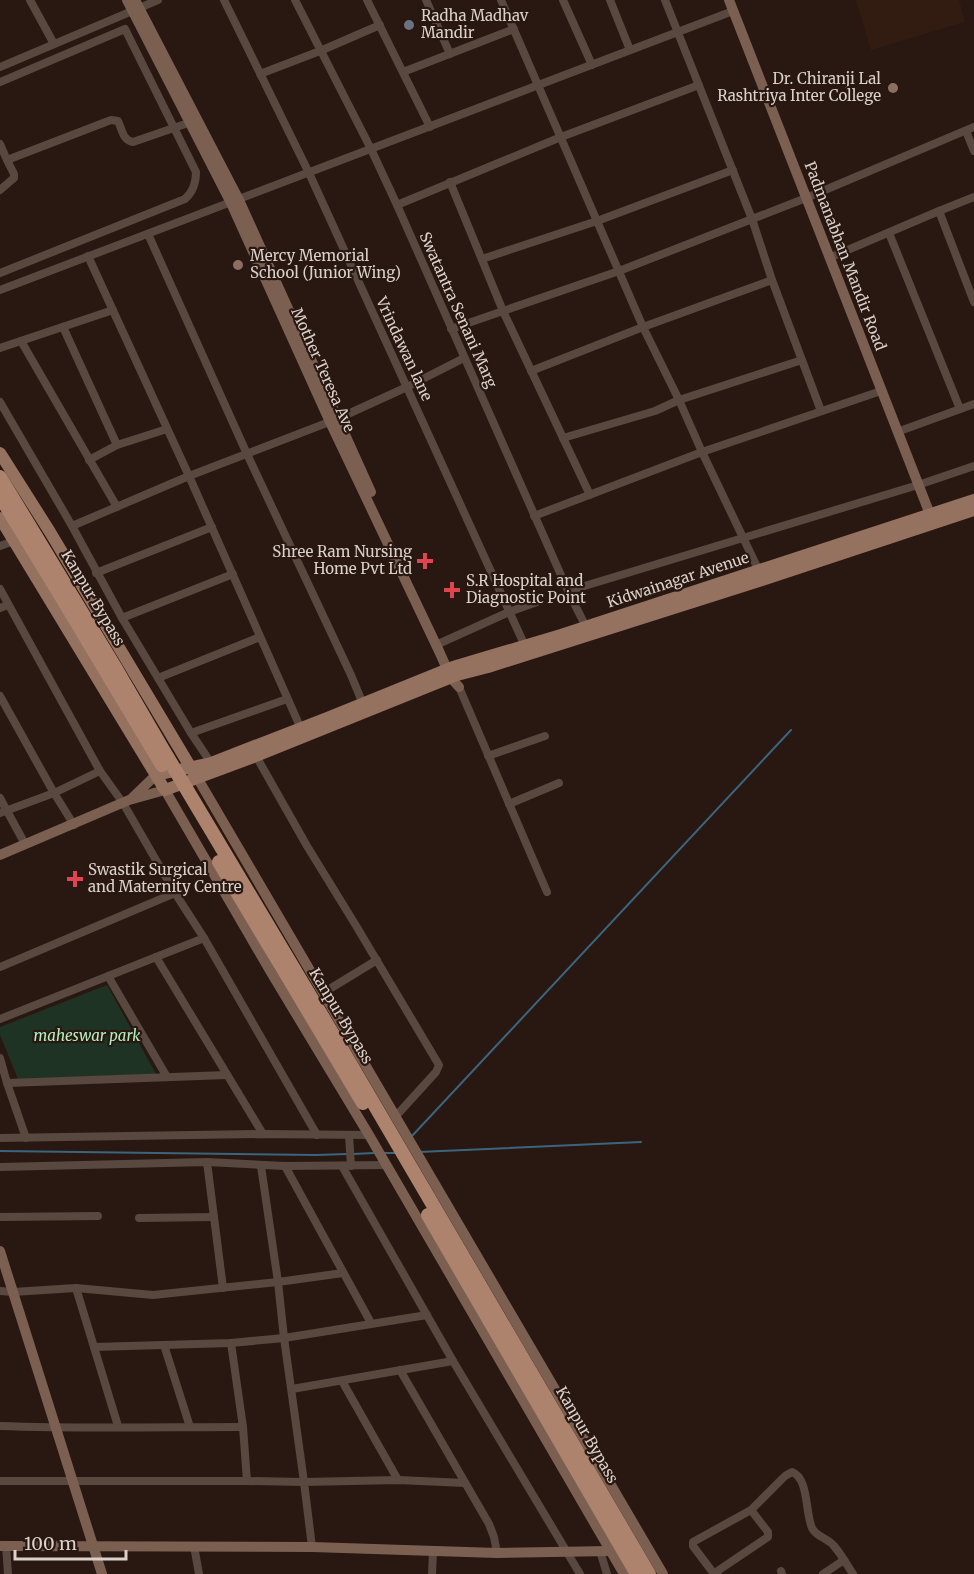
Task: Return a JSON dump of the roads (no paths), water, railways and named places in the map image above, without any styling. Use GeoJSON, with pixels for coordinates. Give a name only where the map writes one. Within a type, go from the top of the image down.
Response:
{"type":"FeatureCollection","features":[{"type":"Feature","properties":{"kind":"highway","name":"Kanpur Bypass"},"geometry":{"type":"LineString","coordinates":[[0,477],[116,667],[649,1574]]}},
{"type":"Feature","properties":{"kind":"highway","name":"Kanpur Bypass"},"geometry":{"type":"LineString","coordinates":[[0,496],[62,596],[368,1112],[637,1574]]}},
{"type":"Feature","properties":{"kind":"main road"},"geometry":{"type":"LineString","coordinates":[[0,453],[195,773]]}},
{"type":"Feature","properties":{"kind":"main road","name":"Kidwainagar Avenue"},"geometry":{"type":"LineString","coordinates":[[932,519],[974,500]]}},
{"type":"Feature","properties":{"kind":"main road","name":"Kidwainagar Avenue"},"geometry":{"type":"LineString","coordinates":[[156,775],[195,773],[256,756],[363,704],[453,675],[488,667],[588,630],[932,519],[974,510]]}},
{"type":"Feature","properties":{"kind":"main road"},"geometry":{"type":"LineString","coordinates":[[0,518],[165,790]]}},
{"type":"Feature","properties":{"kind":"main road","name":"Kidwainagar Avenue"},"geometry":{"type":"LineString","coordinates":[[165,790],[211,763],[303,733],[525,646],[588,630]]}},
{"type":"Feature","properties":{"kind":"street"},"geometry":{"type":"LineString","coordinates":[[30,0],[54,44]]}},
{"type":"Feature","properties":{"kind":"street"},"geometry":{"type":"LineString","coordinates":[[127,0],[136,6],[235,201],[333,421],[453,675],[547,892]]}},
{"type":"Feature","properties":{"kind":"street"},"geometry":{"type":"LineString","coordinates":[[0,67],[136,6],[158,0]]}},
{"type":"Feature","properties":{"kind":"street","name":"Vrindawan lane"},"geometry":{"type":"LineString","coordinates":[[224,0],[309,173],[525,646]]}},
{"type":"Feature","properties":{"kind":"street","name":"Swatantra Senani Marg"},"geometry":{"type":"LineString","coordinates":[[295,0],[371,149],[534,516],[588,630]]}},
{"type":"Feature","properties":{"kind":"street"},"geometry":{"type":"LineString","coordinates":[[368,0],[430,127]]}},
{"type":"Feature","properties":{"kind":"street"},"geometry":{"type":"LineString","coordinates":[[426,0],[450,54]]}},
{"type":"Feature","properties":{"kind":"street"},"geometry":{"type":"LineString","coordinates":[[501,0],[643,327],[760,575]]}},
{"type":"Feature","properties":{"kind":"street"},"geometry":{"type":"LineString","coordinates":[[563,0],[592,66]]}},
{"type":"Feature","properties":{"kind":"street"},"geometry":{"type":"LineString","coordinates":[[610,0],[630,50]]}},
{"type":"Feature","properties":{"kind":"street"},"geometry":{"type":"LineString","coordinates":[[665,0],[752,219],[772,280],[821,411]]}},
{"type":"Feature","properties":{"kind":"street","name":"Padmanabhan Mandir Road"},"geometry":{"type":"LineString","coordinates":[[729,0],[932,519]]}},
{"type":"Feature","properties":{"kind":"street"},"geometry":{"type":"LineString","coordinates":[[0,290],[733,11]]}},
{"type":"Feature","properties":{"kind":"street"},"geometry":{"type":"LineString","coordinates":[[260,74],[380,25]]}},
{"type":"Feature","properties":{"kind":"street"},"geometry":{"type":"LineString","coordinates":[[0,82],[125,29],[196,172],[196,181],[190,195],[185,200],[0,273]]}},
{"type":"Feature","properties":{"kind":"street"},"geometry":{"type":"LineString","coordinates":[[403,72],[514,29]]}},
{"type":"Feature","properties":{"kind":"street"},"geometry":{"type":"LineString","coordinates":[[397,205],[561,137],[699,85]]}},
{"type":"Feature","properties":{"kind":"street"},"geometry":{"type":"LineString","coordinates":[[7,160],[113,119],[119,122],[125,138],[131,142],[175,129],[193,121]]}},
{"type":"Feature","properties":{"kind":"street"},"geometry":{"type":"LineString","coordinates":[[451,329],[619,271],[806,198],[974,127]]}},
{"type":"Feature","properties":{"kind":"street"},"geometry":{"type":"LineString","coordinates":[[966,131],[974,151]]}},
{"type":"Feature","properties":{"kind":"street"},"geometry":{"type":"LineString","coordinates":[[0,144],[14,174],[14,178],[0,190]]}},
{"type":"Feature","properties":{"kind":"street"},"geometry":{"type":"LineString","coordinates":[[482,259],[597,221],[733,170]]}},
{"type":"Feature","properties":{"kind":"street"},"geometry":{"type":"LineString","coordinates":[[450,182],[503,311],[590,495]]}},
{"type":"Feature","properties":{"kind":"street"},"geometry":{"type":"LineString","coordinates":[[829,258],[974,197]]}},
{"type":"Feature","properties":{"kind":"street"},"geometry":{"type":"LineString","coordinates":[[939,212],[974,302]]}},
{"type":"Feature","properties":{"kind":"street"},"geometry":{"type":"LineString","coordinates":[[889,233],[960,409]]}},
{"type":"Feature","properties":{"kind":"street"},"geometry":{"type":"LineString","coordinates":[[148,234],[363,704]]}},
{"type":"Feature","properties":{"kind":"street"},"geometry":{"type":"LineString","coordinates":[[88,256],[303,733]]}},
{"type":"Feature","properties":{"kind":"street"},"geometry":{"type":"LineString","coordinates":[[531,371],[772,280]]}},
{"type":"Feature","properties":{"kind":"street"},"geometry":{"type":"LineString","coordinates":[[0,348],[113,310]]}},
{"type":"Feature","properties":{"kind":"street"},"geometry":{"type":"LineString","coordinates":[[63,327],[117,445]]}},
{"type":"Feature","properties":{"kind":"street"},"geometry":{"type":"LineString","coordinates":[[21,341],[117,507]]}},
{"type":"Feature","properties":{"kind":"street"},"geometry":{"type":"LineString","coordinates":[[72,526],[189,476],[333,421],[464,358]]}},
{"type":"Feature","properties":{"kind":"street"},"geometry":{"type":"LineString","coordinates":[[564,438],[655,411],[679,400],[802,360]]}},
{"type":"Feature","properties":{"kind":"street"},"geometry":{"type":"LineString","coordinates":[[534,516],[702,452],[881,391]]}},
{"type":"Feature","properties":{"kind":"street"},"geometry":{"type":"LineString","coordinates":[[0,402],[122,618],[211,763]]}},
{"type":"Feature","properties":{"kind":"street"},"geometry":{"type":"LineString","coordinates":[[897,432],[974,404]]}},
{"type":"Feature","properties":{"kind":"street"},"geometry":{"type":"LineString","coordinates":[[89,460],[117,445],[167,429]]}},
{"type":"Feature","properties":{"kind":"street"},"geometry":{"type":"LineString","coordinates":[[568,591],[974,466]]}},
{"type":"Feature","properties":{"kind":"street"},"geometry":{"type":"LineString","coordinates":[[96,573],[212,527]]}},
{"type":"Feature","properties":{"kind":"street"},"geometry":{"type":"LineString","coordinates":[[0,546],[14,541]]}},
{"type":"Feature","properties":{"kind":"street"},"geometry":{"type":"LineString","coordinates":[[122,618],[233,574]]}},
{"type":"Feature","properties":{"kind":"street"},"geometry":{"type":"LineString","coordinates":[[0,589],[100,771],[126,802],[175,893],[204,938],[317,1135]]}},
{"type":"Feature","properties":{"kind":"street"},"geometry":{"type":"LineString","coordinates":[[439,644],[509,612],[537,602]]}},
{"type":"Feature","properties":{"kind":"street"},"geometry":{"type":"LineString","coordinates":[[0,608],[8,604]]}},
{"type":"Feature","properties":{"kind":"street"},"geometry":{"type":"LineString","coordinates":[[158,678],[260,637]]}},
{"type":"Feature","properties":{"kind":"street"},"geometry":{"type":"LineString","coordinates":[[0,696],[74,825]]}},
{"type":"Feature","properties":{"kind":"street"},"geometry":{"type":"LineString","coordinates":[[191,733],[287,699]]}},
{"type":"Feature","properties":{"kind":"street"},"geometry":{"type":"LineString","coordinates":[[488,756],[545,736]]}},
{"type":"Feature","properties":{"kind":"street"},"geometry":{"type":"LineString","coordinates":[[256,756],[307,846],[439,1065],[436,1072],[396,1116]]}},
{"type":"Feature","properties":{"kind":"street"},"geometry":{"type":"LineString","coordinates":[[4,812],[54,793],[100,771]]}},
{"type":"Feature","properties":{"kind":"street"},"geometry":{"type":"LineString","coordinates":[[195,773],[663,1574]]}},
{"type":"Feature","properties":{"kind":"street"},"geometry":{"type":"LineString","coordinates":[[126,802],[156,775]]}},
{"type":"Feature","properties":{"kind":"street"},"geometry":{"type":"LineString","coordinates":[[509,804],[559,783]]}},
{"type":"Feature","properties":{"kind":"street"},"geometry":{"type":"LineString","coordinates":[[0,855],[126,802],[165,790],[371,1138],[605,1551],[624,1574]]}},
{"type":"Feature","properties":{"kind":"street"},"geometry":{"type":"LineString","coordinates":[[0,798],[4,812],[25,844]]}},
{"type":"Feature","properties":{"kind":"street"},"geometry":{"type":"LineString","coordinates":[[0,967],[175,893]]}},
{"type":"Feature","properties":{"kind":"street"},"geometry":{"type":"LineString","coordinates":[[0,1019],[204,938]]}},
{"type":"Feature","properties":{"kind":"street"},"geometry":{"type":"LineString","coordinates":[[156,957],[263,1134]]}},
{"type":"Feature","properties":{"kind":"street"},"geometry":{"type":"LineString","coordinates":[[323,993],[377,960]]}},
{"type":"Feature","properties":{"kind":"street"},"geometry":{"type":"LineString","coordinates":[[108,976],[166,1077]]}},
{"type":"Feature","properties":{"kind":"street"},"geometry":{"type":"LineString","coordinates":[[0,1058],[26,1138]]}},
{"type":"Feature","properties":{"kind":"street"},"geometry":{"type":"LineString","coordinates":[[7,1083],[227,1075]]}},
{"type":"Feature","properties":{"kind":"street"},"geometry":{"type":"LineString","coordinates":[[0,1138],[263,1134],[317,1135],[349,1139],[371,1138]]}},
{"type":"Feature","properties":{"kind":"street"},"geometry":{"type":"LineString","coordinates":[[349,1139],[347,1166],[427,1316],[580,1574]]}},
{"type":"Feature","properties":{"kind":"street"},"geometry":{"type":"LineString","coordinates":[[0,1167],[207,1162],[261,1166],[347,1166],[384,1162]]}},
{"type":"Feature","properties":{"kind":"street"},"geometry":{"type":"LineString","coordinates":[[207,1162],[222,1288]]}},
{"type":"Feature","properties":{"kind":"street"},"geometry":{"type":"LineString","coordinates":[[261,1166],[312,1547]]}},
{"type":"Feature","properties":{"kind":"street"},"geometry":{"type":"LineString","coordinates":[[285,1166],[370,1323]]}},
{"type":"Feature","properties":{"kind":"street"},"geometry":{"type":"LineString","coordinates":[[0,1217],[98,1216]]}},
{"type":"Feature","properties":{"kind":"street"},"geometry":{"type":"LineString","coordinates":[[139,1218],[214,1217]]}},
{"type":"Feature","properties":{"kind":"street"},"geometry":{"type":"LineString","coordinates":[[0,1251],[102,1574]]}},
{"type":"Feature","properties":{"kind":"street"},"geometry":{"type":"LineString","coordinates":[[0,1292],[76,1288],[153,1295],[343,1273]]}},
{"type":"Feature","properties":{"kind":"street"},"geometry":{"type":"LineString","coordinates":[[76,1288],[118,1426]]}},
{"type":"Feature","properties":{"kind":"street"},"geometry":{"type":"LineString","coordinates":[[94,1347],[231,1343],[284,1338],[427,1316]]}},
{"type":"Feature","properties":{"kind":"street"},"geometry":{"type":"LineString","coordinates":[[231,1343],[243,1427],[247,1481]]}},
{"type":"Feature","properties":{"kind":"street"},"geometry":{"type":"LineString","coordinates":[[164,1345],[190,1427]]}},
{"type":"Feature","properties":{"kind":"street"},"geometry":{"type":"LineString","coordinates":[[292,1389],[453,1361]]}},
{"type":"Feature","properties":{"kind":"street"},"geometry":{"type":"LineString","coordinates":[[400,1370],[489,1524],[497,1553]]}},
{"type":"Feature","properties":{"kind":"street"},"geometry":{"type":"LineString","coordinates":[[342,1381],[398,1480]]}},
{"type":"Feature","properties":{"kind":"street"},"geometry":{"type":"LineString","coordinates":[[0,1426],[243,1427]]}},
{"type":"Feature","properties":{"kind":"street"},"geometry":{"type":"LineString","coordinates":[[751,1510],[768,1532],[768,1537],[715,1574],[693,1546],[693,1542],[751,1510],[789,1473],[795,1473],[803,1482],[812,1528],[816,1534],[833,1545],[853,1574]]}},
{"type":"Feature","properties":{"kind":"street"},"geometry":{"type":"LineString","coordinates":[[0,1481],[398,1480],[465,1483]]}},
{"type":"Feature","properties":{"kind":"street"},"geometry":{"type":"LineString","coordinates":[[8,1574],[3,1546],[312,1547],[497,1553],[605,1551]]}},
{"type":"Feature","properties":{"kind":"street"},"geometry":{"type":"LineString","coordinates":[[194,1546],[199,1574]]}},
{"type":"Feature","properties":{"kind":"street"},"geometry":{"type":"LineString","coordinates":[[605,1551],[607,1574]]}},
{"type":"Feature","properties":{"kind":"street"},"geometry":{"type":"LineString","coordinates":[[432,1574],[433,1552]]}},
{"type":"Feature","properties":{"kind":"street"},"geometry":{"type":"LineString","coordinates":[[823,1574],[844,1560]]}},
{"type":"Feature","properties":{"kind":"waterway"},"geometry":{"type":"LineString","coordinates":[[412,1136],[791,730]]}},
{"type":"Feature","properties":{"kind":"waterway"},"geometry":{"type":"LineString","coordinates":[[419,1152],[641,1142]]}},
{"type":"Feature","properties":{"kind":"waterway"},"geometry":{"type":"LineString","coordinates":[[0,1151],[347,1154]]}},
{"type":"Feature","properties":{"kind":"waterway"},"geometry":{"type":"LineString","coordinates":[[353,1154],[374,1153]]}},
{"type":"Feature","properties":{"kind":"waterway"},"geometry":{"type":"LineString","coordinates":[[383,1153],[395,1153]]}},
{"type":"Feature","properties":{"kind":"place","name":"Radha Madhav Mandir"},"geometry":{"type":"Point","coordinates":[409,25]}},
{"type":"Feature","properties":{"kind":"place","name":"Dr. Chiranji Lal Rashtriya Inter College"},"geometry":{"type":"Point","coordinates":[893,88]}},
{"type":"Feature","properties":{"kind":"place","name":"Mercy Memorial School (Junior Wing)"},"geometry":{"type":"Point","coordinates":[238,265]}},
{"type":"Feature","properties":{"kind":"place","name":"Shree Ram Nursing Home Pvt Ltd"},"geometry":{"type":"Point","coordinates":[425,561]}},
{"type":"Feature","properties":{"kind":"place","name":"S.R Hospital and Diagnostic Point"},"geometry":{"type":"Point","coordinates":[452,590]}},
{"type":"Feature","properties":{"kind":"place","name":"Swastik Surgical and Maternity Centre"},"geometry":{"type":"Point","coordinates":[75,879]}},
{"type":"Feature","properties":{"kind":"park label","name":"maheswar park"},"geometry":{"type":"Point","coordinates":[87,1036]}}]}
